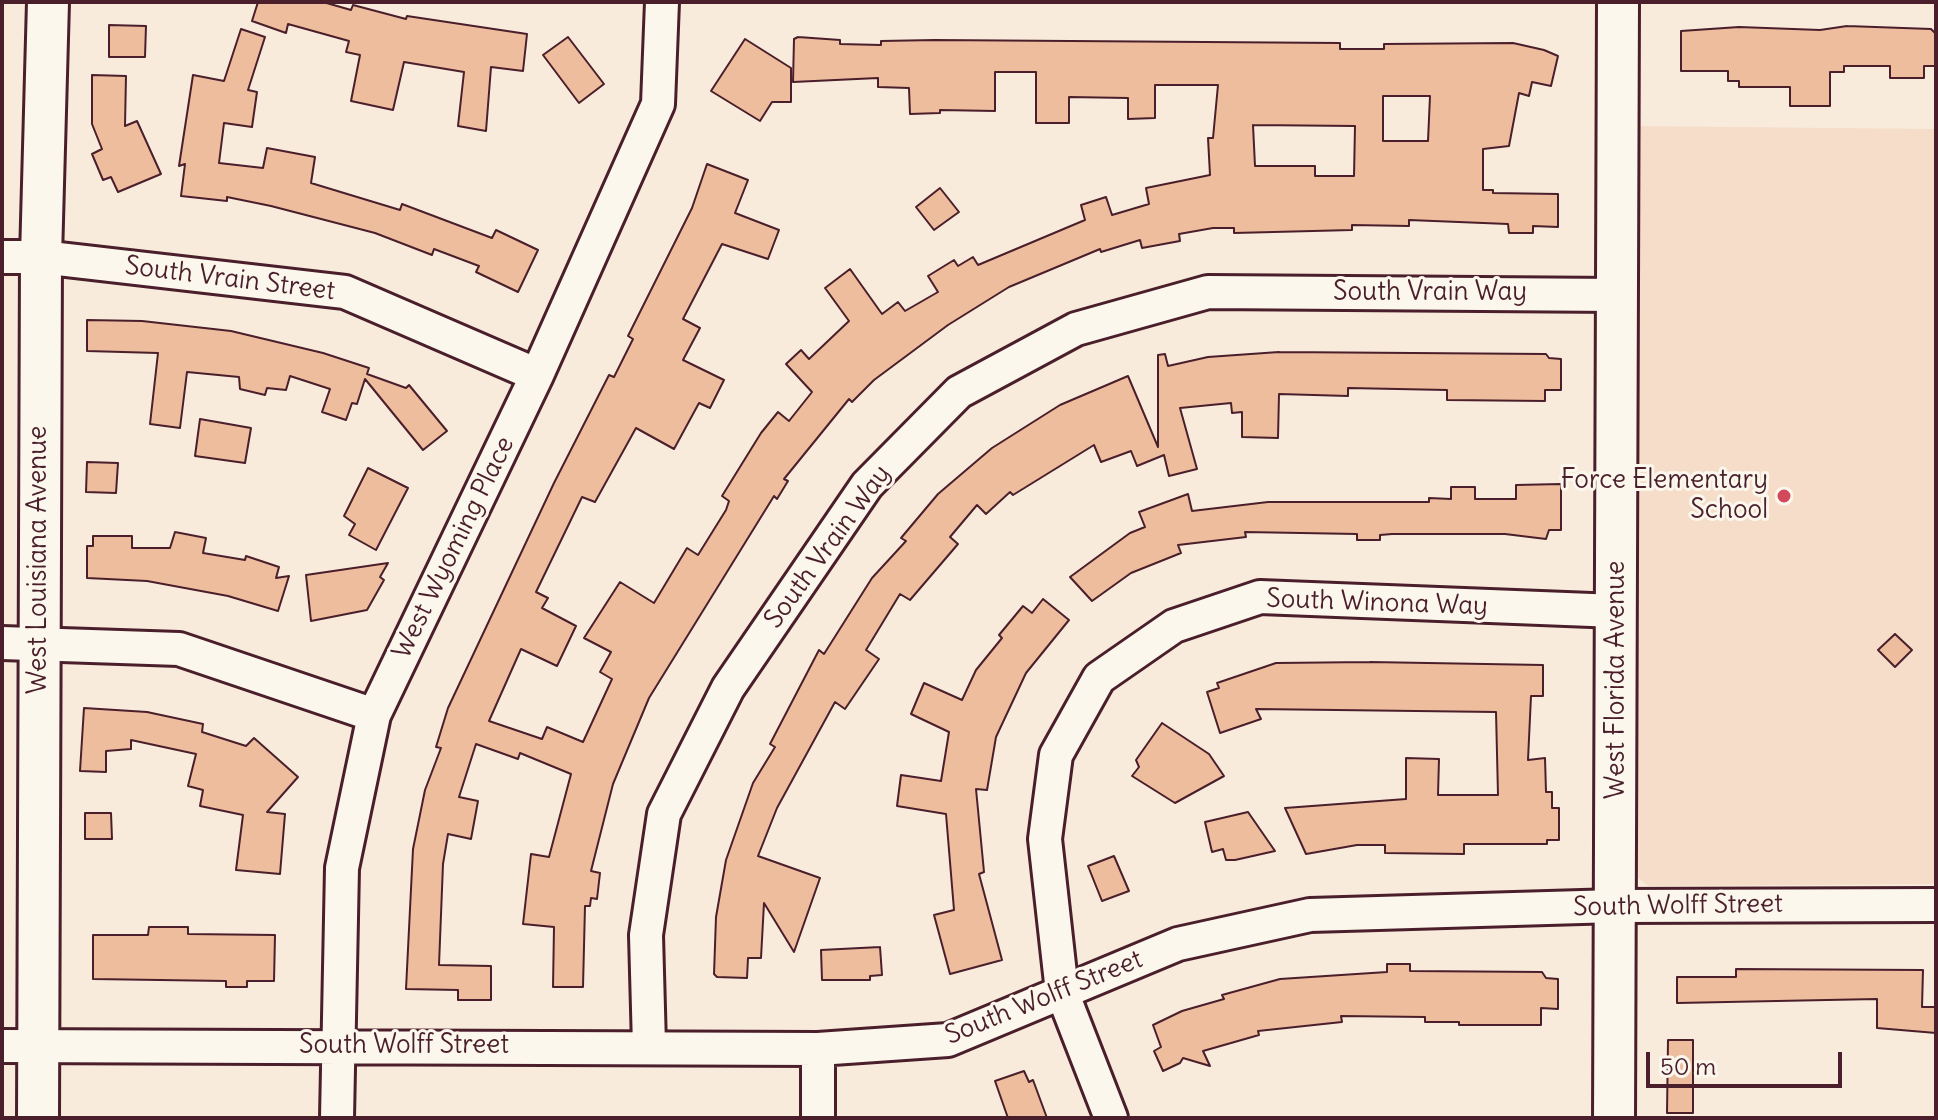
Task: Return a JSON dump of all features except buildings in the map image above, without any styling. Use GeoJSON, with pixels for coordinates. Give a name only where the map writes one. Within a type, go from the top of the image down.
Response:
{"type":"FeatureCollection","features":[{"type":"Feature","properties":{"kind":"street","name":"West Louisiana Avenue"},"geometry":{"type":"LineString","coordinates":[[38,1118],[20,1046],[21,257],[48,2]]}},
{"type":"Feature","properties":{"kind":"street","name":"West Wyoming Place"},"geometry":{"type":"LineString","coordinates":[[337,1118],[336,1046],[342,868],[374,715],[537,375],[658,104],[662,2]]}},
{"type":"Feature","properties":{"kind":"street","name":"West Florida Avenue"},"geometry":{"type":"LineString","coordinates":[[1614,1118],[1618,2]]}},
{"type":"Feature","properties":{"kind":"street","name":"South Vrain Street"},"geometry":{"type":"LineString","coordinates":[[21,257],[345,292],[537,375]]}},
{"type":"Feature","properties":{"kind":"street","name":"South Vrain Way"},"geometry":{"type":"LineString","coordinates":[[649,1046],[646,935],[664,814],[728,688],[867,485],[959,392],[1076,329],[1208,292],[1618,295]]}},
{"type":"Feature","properties":{"kind":"street","name":"South Winona Way"},"geometry":{"type":"LineString","coordinates":[[1111,1118],[1062,992],[1045,839],[1056,755],[1099,678],[1174,626],[1260,597],[1617,611]]}},
{"type":"Feature","properties":{"kind":"street"},"geometry":{"type":"LineString","coordinates":[[20,643],[179,649],[374,715]]}},
{"type":"Feature","properties":{"kind":"street","name":"South Wolff Street"},"geometry":{"type":"LineString","coordinates":[[20,1046],[818,1049],[948,1040],[1178,944],[1310,915],[1616,906],[1936,905]]}},
{"type":"Feature","properties":{"kind":"street"},"geometry":{"type":"LineString","coordinates":[[818,1049],[818,1118]]}},
{"type":"Feature","properties":{"kind":"shaded area","name":"Force Elementary School"},"geometry":{"type":"Polygon","coordinates":[[[1633,126],[1936,129],[1936,884],[1648,886],[1635,875],[1633,126]]]}},
{"type":"Feature","properties":{"kind":"place","name":"Force Elementary School"},"geometry":{"type":"Point","coordinates":[1784,496]}}]}
